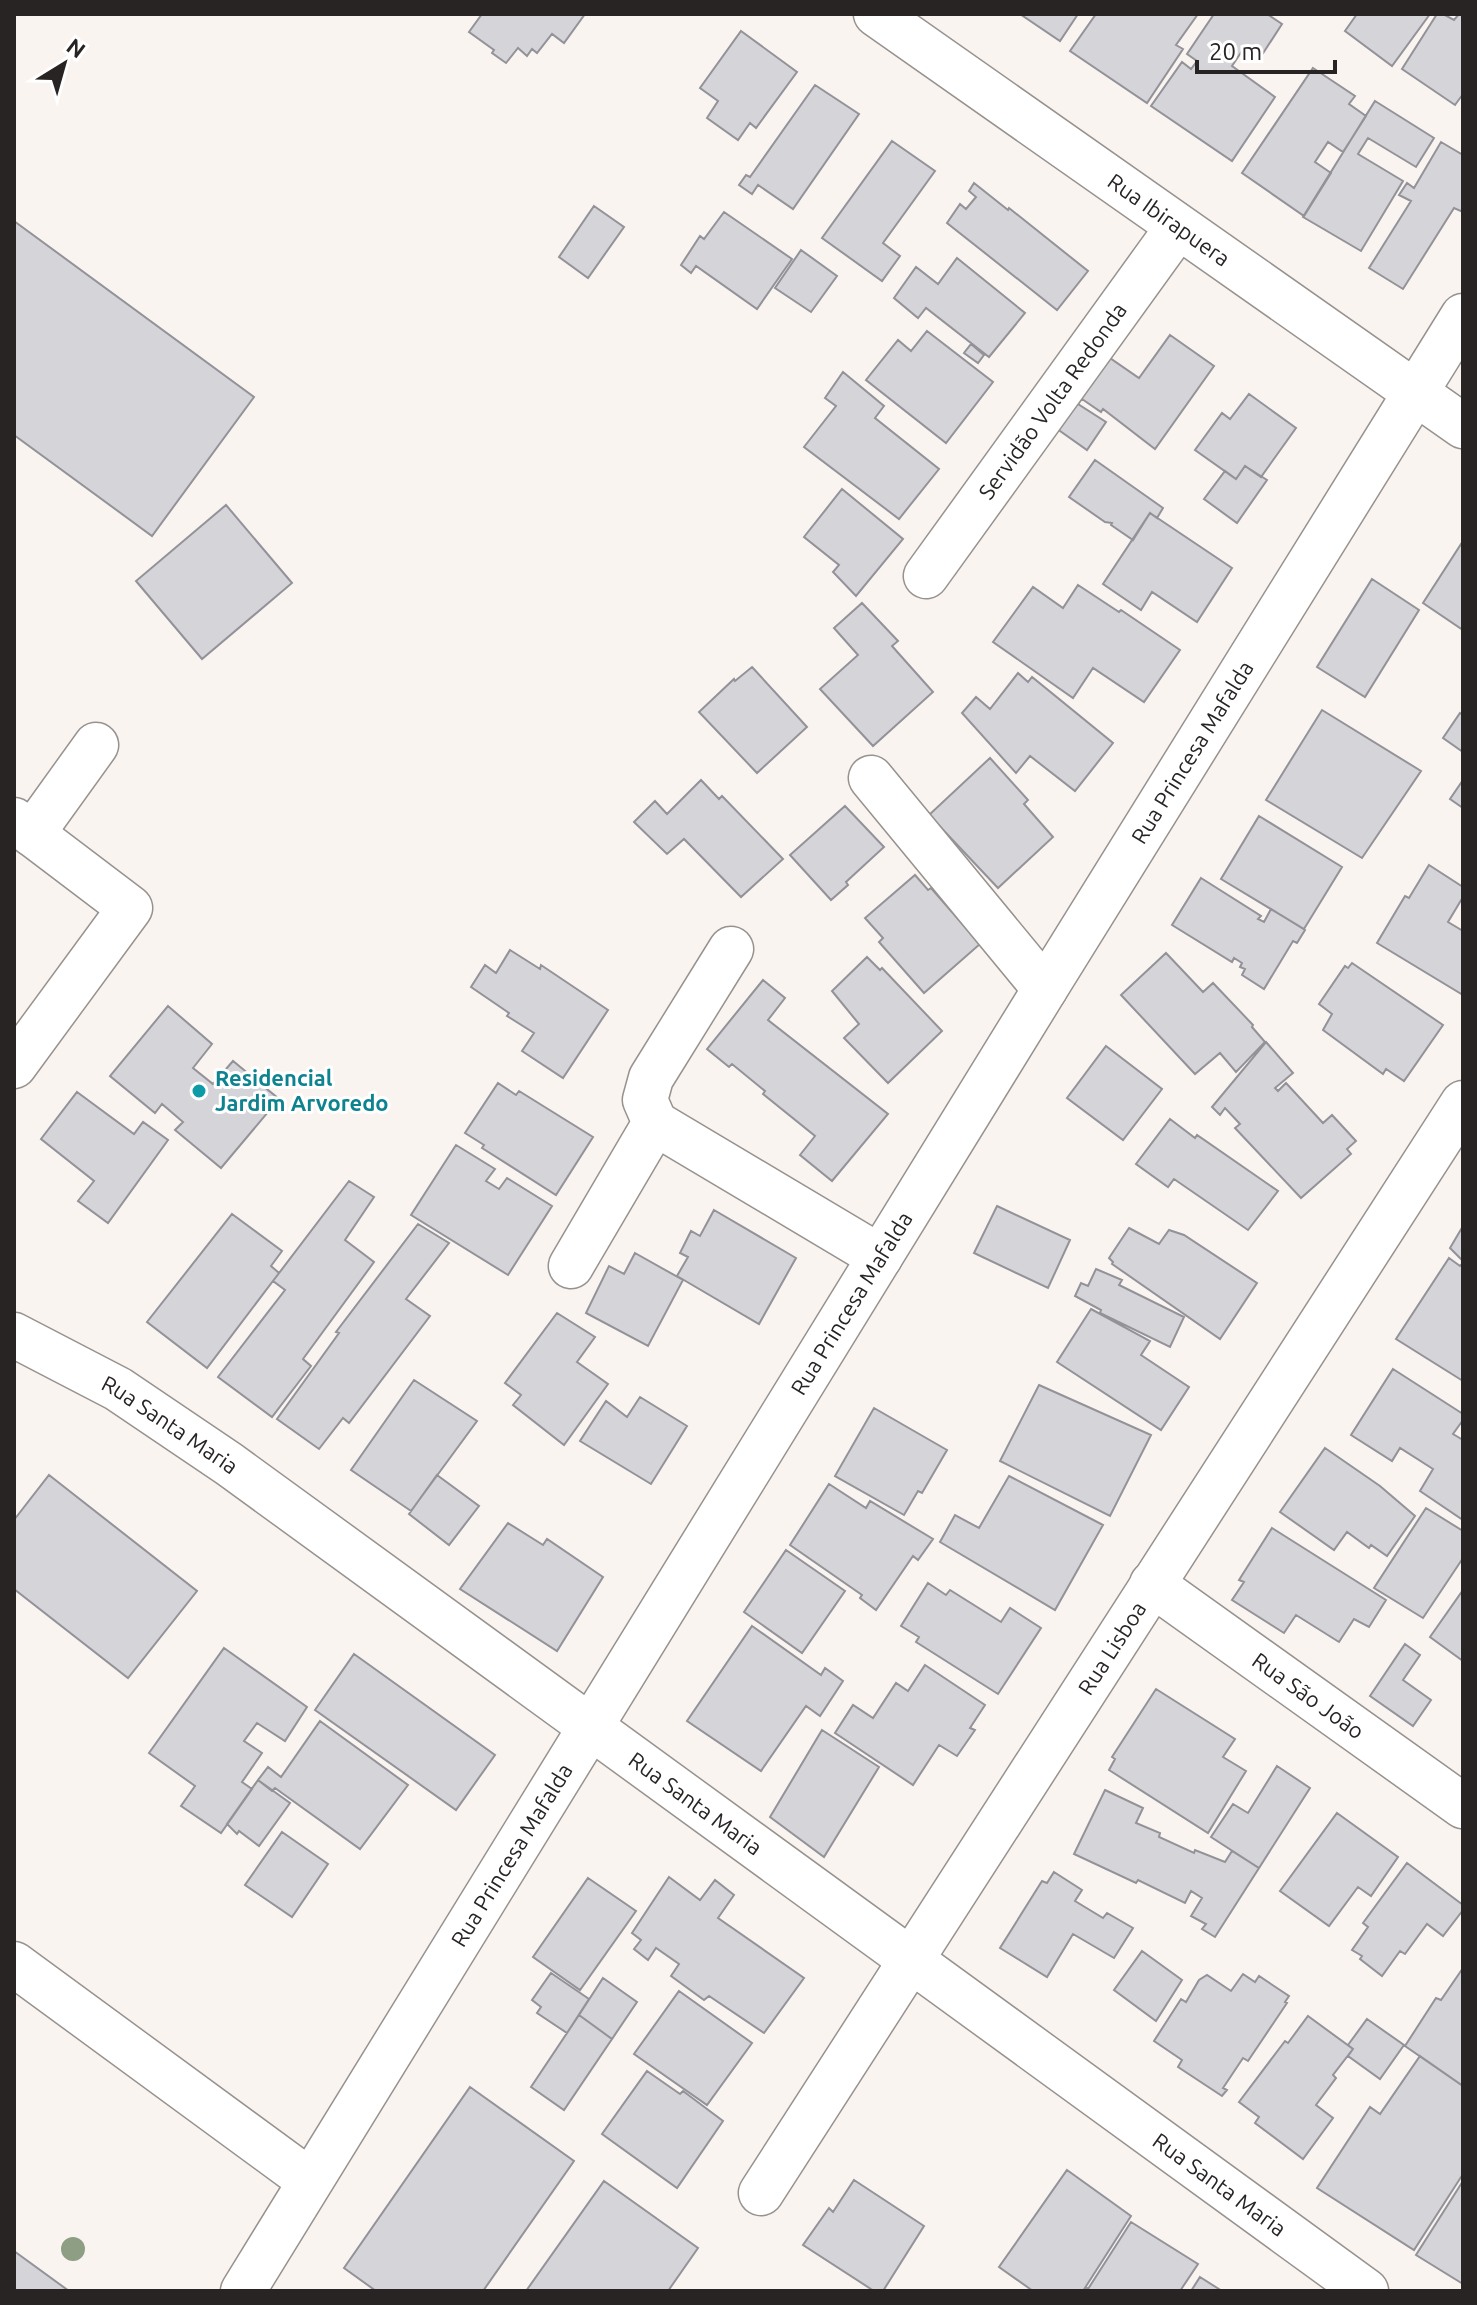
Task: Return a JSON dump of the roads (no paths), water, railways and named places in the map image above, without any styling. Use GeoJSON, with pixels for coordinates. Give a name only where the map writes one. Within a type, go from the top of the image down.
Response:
{"type":"FeatureCollection","features":[{"type":"Feature","properties":{"kind":"street","name":"Rua Ibirapuera"},"geometry":{"type":"LineString","coordinates":[[876,14],[1463,426]]}},
{"type":"Feature","properties":{"kind":"street","name":"Servidão Volta Redonda"},"geometry":{"type":"LineString","coordinates":[[926,576],[1178,227]]}},
{"type":"Feature","properties":{"kind":"street","name":"Rua Princesa Mafalda"},"geometry":{"type":"LineString","coordinates":[[243,2291],[1463,316]]}},
{"type":"Feature","properties":{"kind":"street"},"geometry":{"type":"LineString","coordinates":[[14,1066],[130,908],[23,827],[96,745]]}},
{"type":"Feature","properties":{"kind":"street"},"geometry":{"type":"LineString","coordinates":[[871,778],[1045,989]]}},
{"type":"Feature","properties":{"kind":"street"},"geometry":{"type":"LineString","coordinates":[[731,949],[651,1078],[645,1100],[655,1123],[880,1257]]}},
{"type":"Feature","properties":{"kind":"street","name":"Rua Lisboa"},"geometry":{"type":"LineString","coordinates":[[761,2193],[1463,1103]]}},
{"type":"Feature","properties":{"kind":"street"},"geometry":{"type":"LineString","coordinates":[[571,1266],[655,1123]]}},
{"type":"Feature","properties":{"kind":"street","name":"Rua Santa Maria"},"geometry":{"type":"LineString","coordinates":[[14,1335],[118,1389],[185,1433],[1366,2291]]}},
{"type":"Feature","properties":{"kind":"street","name":"Rua São João"},"geometry":{"type":"LineString","coordinates":[[1152,1584],[1463,1806]]}},
{"type":"Feature","properties":{"kind":"street"},"geometry":{"type":"LineString","coordinates":[[14,1964],[310,2181]]}},
{"type":"Feature","properties":{"kind":"place","name":"Residencial Jardim Arvoredo"},"geometry":{"type":"Point","coordinates":[199,1091]}}]}
